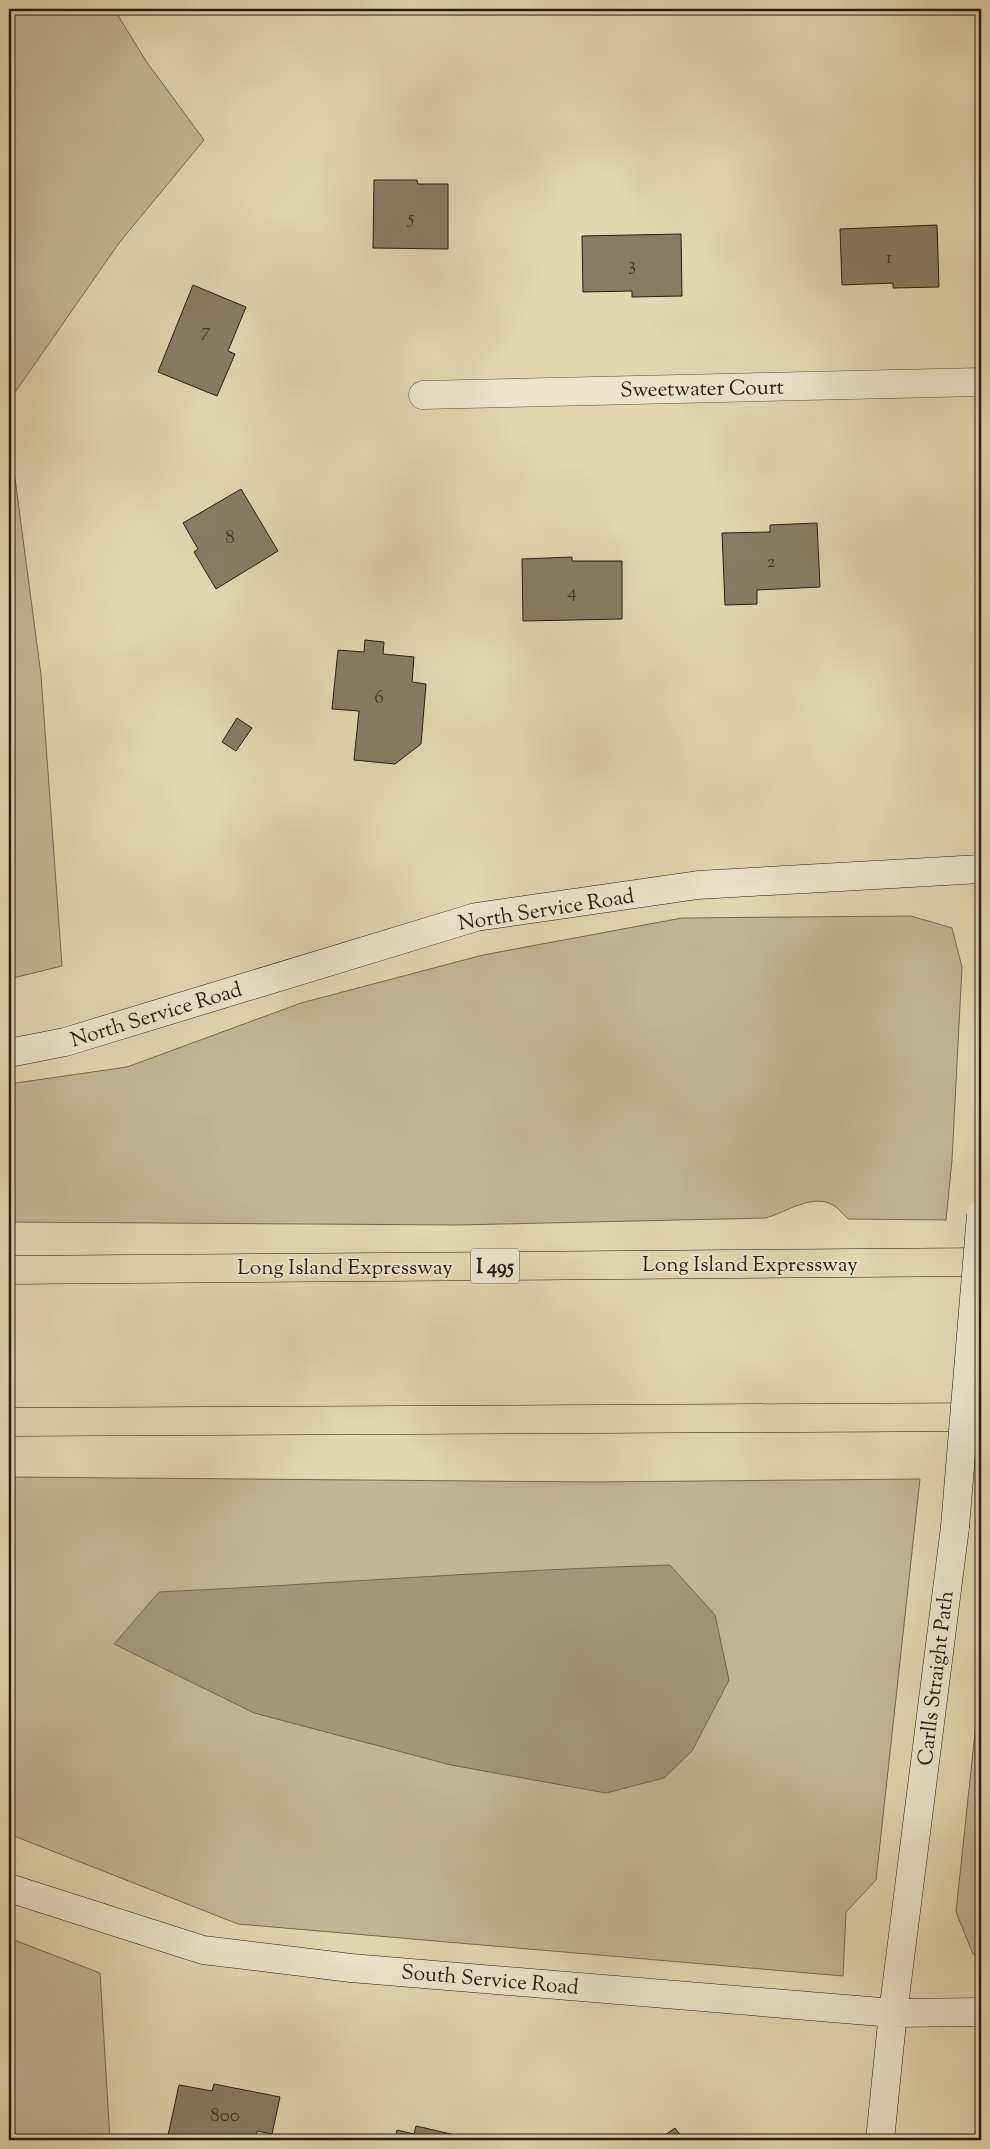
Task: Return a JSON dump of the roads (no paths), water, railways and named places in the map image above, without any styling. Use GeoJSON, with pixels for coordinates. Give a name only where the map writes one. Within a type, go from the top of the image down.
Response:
{"type":"FeatureCollection","features":[{"type":"Feature","properties":{"kind":"highway","name":"Long Island Expressway"},"geometry":{"type":"LineString","coordinates":[[9,1270],[981,1262]]}},
{"type":"Feature","properties":{"kind":"highway"},"geometry":{"type":"LineString","coordinates":[[9,1422],[981,1417]]}},
{"type":"Feature","properties":{"kind":"main road","name":"Sweetwater Court"},"geometry":{"type":"LineString","coordinates":[[423,394],[981,382]]}},
{"type":"Feature","properties":{"kind":"main road","name":"North Service Road"},"geometry":{"type":"LineString","coordinates":[[9,1053],[65,1042],[476,917],[698,885],[981,869]]}},
{"type":"Feature","properties":{"kind":"main road","name":"Carlls Straight Path"},"geometry":{"type":"LineString","coordinates":[[880,2140],[892,2013],[955,1527],[981,1215]]}},
{"type":"Feature","properties":{"kind":"main road","name":"South Service Road"},"geometry":{"type":"LineString","coordinates":[[9,1888],[203,1950],[351,1968],[892,2013],[981,2012]]}}]}
